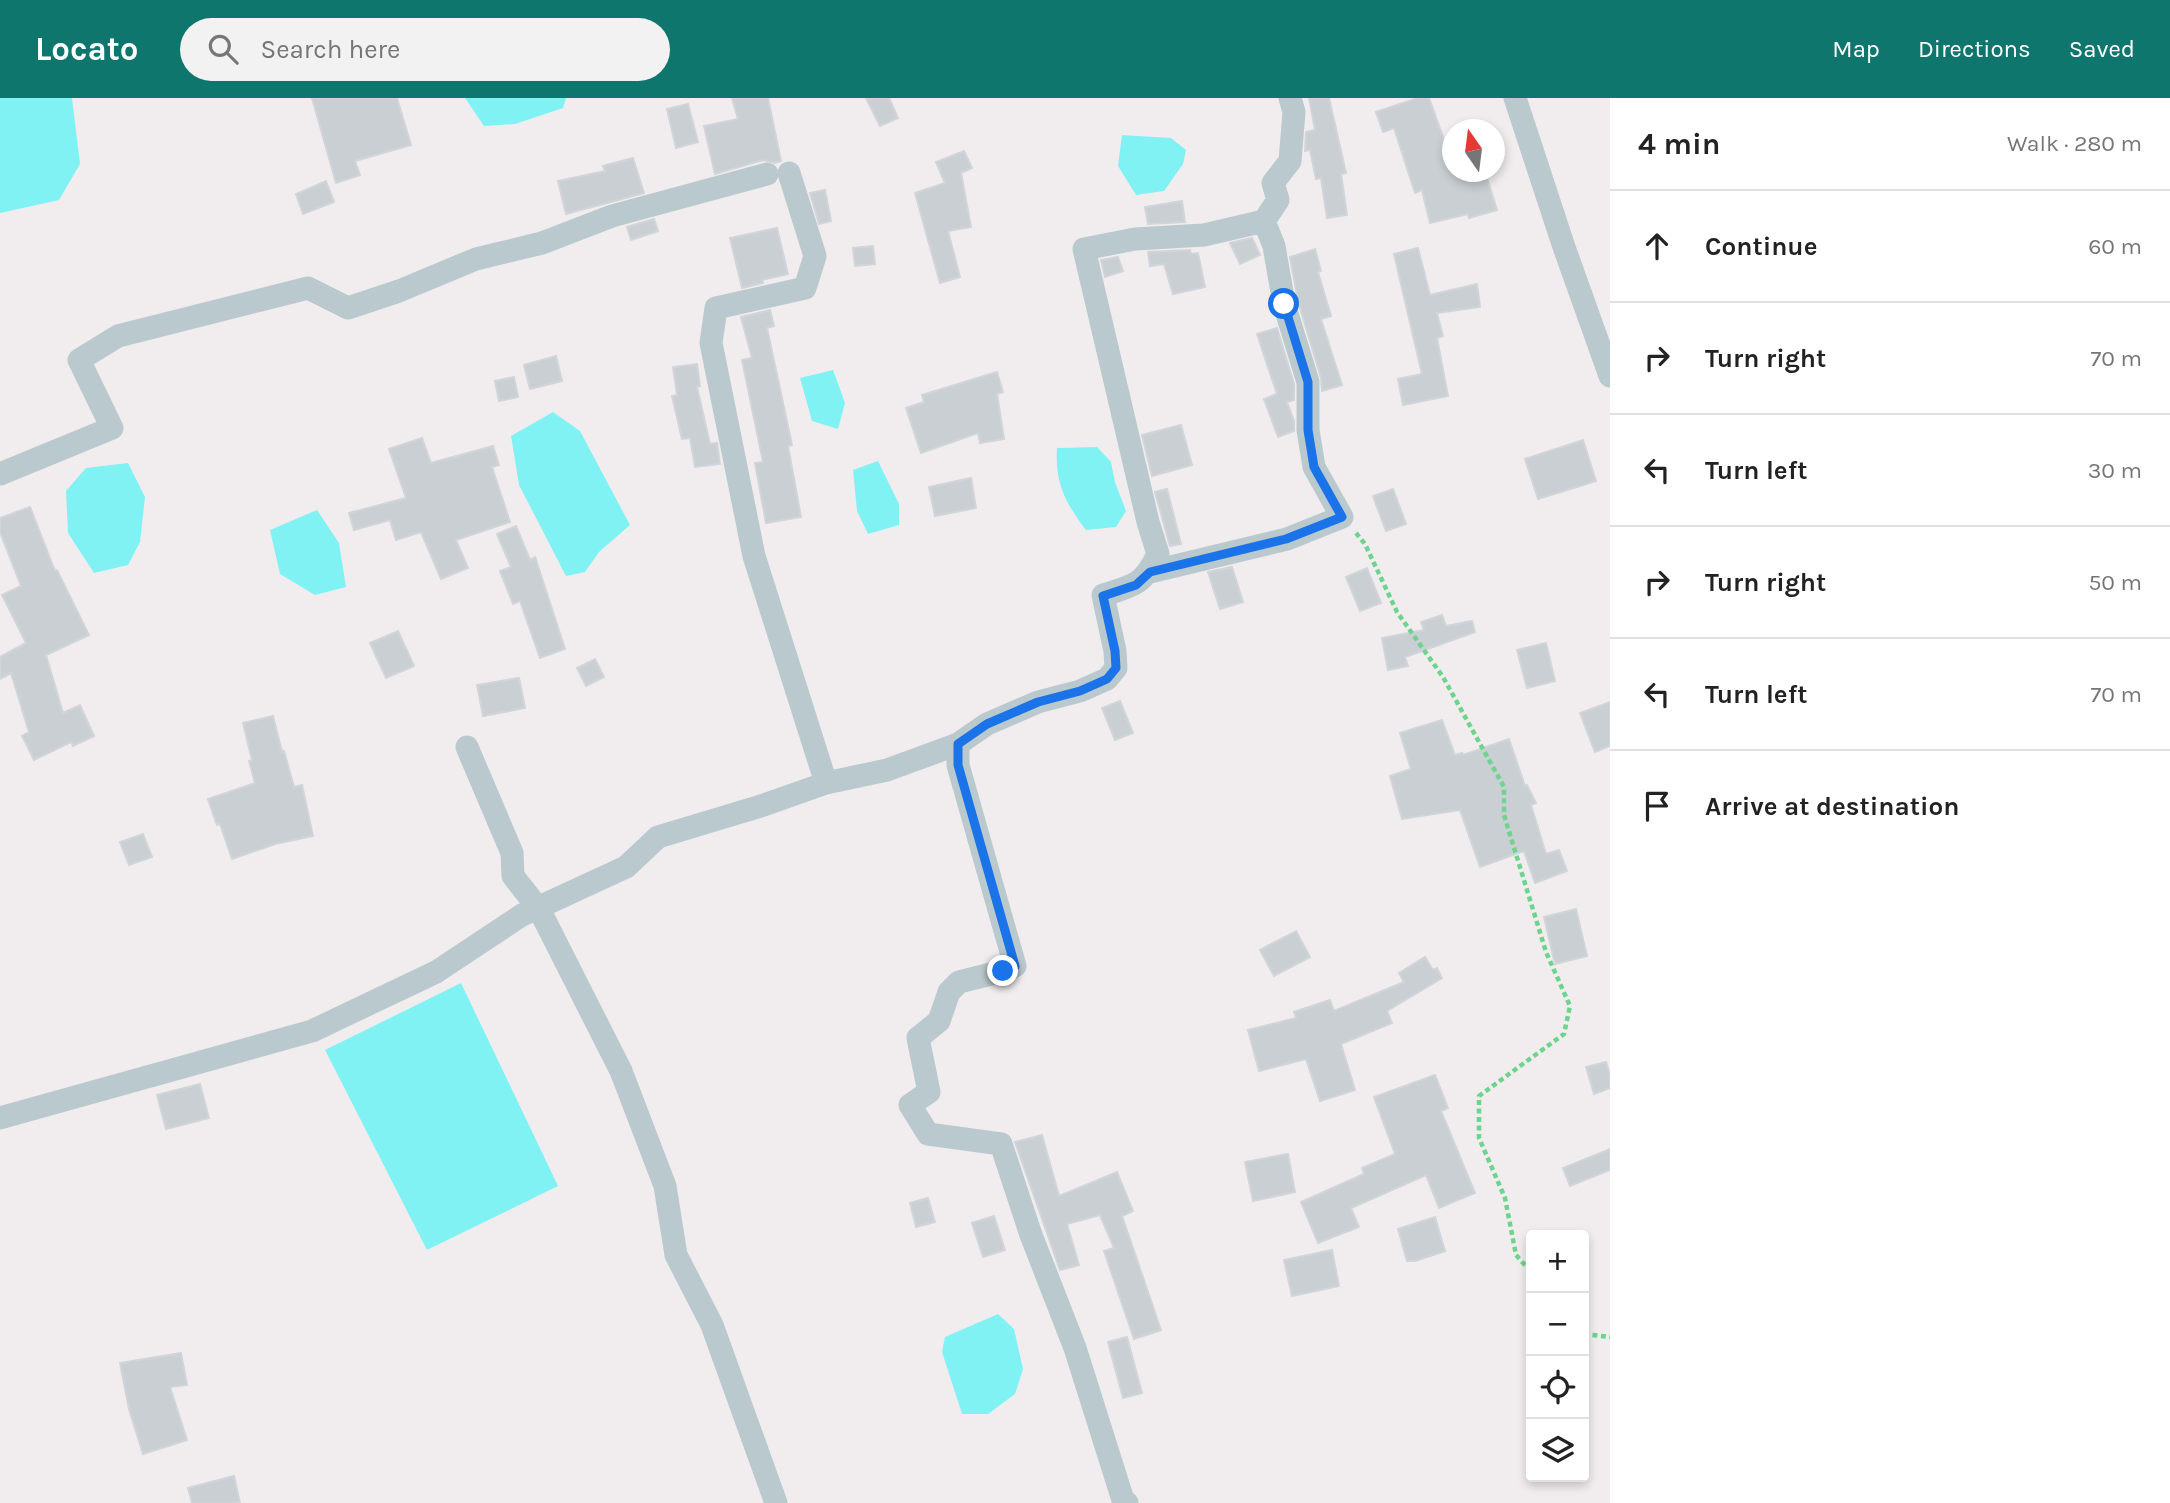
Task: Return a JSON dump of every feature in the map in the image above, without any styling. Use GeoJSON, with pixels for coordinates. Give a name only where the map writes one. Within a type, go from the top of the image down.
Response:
{"type":"FeatureCollection","features":[{"type":"Feature","properties":{"kind":"street"},"geometry":{"type":"LineString","coordinates":[[0,1118],[312,1031],[436,972],[522,915],[626,867],[658,838],[826,783],[887,770],[958,744],[987,724],[1038,702],[1080,691],[1107,679],[1116,668],[1103,596],[1136,585],[1150,572],[1158,554],[1148,522],[1084,249],[1135,239],[1204,235],[1264,221],[1278,200],[1273,183],[1290,161],[1294,112],[1290,98]]}},
{"type":"Feature","properties":{"kind":"street"},"geometry":{"type":"LineString","coordinates":[[1515,98],[1610,376]]}},
{"type":"Feature","properties":{"kind":"street"},"geometry":{"type":"LineString","coordinates":[[0,474],[112,428],[79,360],[118,336],[308,288],[348,308],[399,291],[476,259],[542,243],[612,216],[778,174],[815,256],[806,288],[716,308],[711,342],[754,556],[826,783]]}},
{"type":"Feature","properties":{"kind":"street"},"geometry":{"type":"LineString","coordinates":[[1150,572],[1286,539],[1342,517],[1314,467],[1308,430],[1308,382],[1284,304],[1274,246],[1264,221]]}},
{"type":"Feature","properties":{"kind":"street"},"geometry":{"type":"LineString","coordinates":[[958,744],[958,765],[1015,966],[959,982],[950,992],[939,1021],[918,1038],[929,1092],[910,1105],[928,1134],[1001,1144],[1031,1235],[1075,1348],[1123,1500],[1127,1503]]}},
{"type":"Feature","properties":{"kind":"street"},"geometry":{"type":"LineString","coordinates":[[467,747],[512,853],[513,876],[539,909],[621,1071],[665,1186],[676,1255],[712,1325],[776,1503]]}},
{"type":"Feature","properties":{"kind":"path"},"geometry":{"type":"LineString","coordinates":[[1342,517],[1365,544],[1397,612],[1443,677],[1504,787],[1504,815],[1546,951],[1570,1006],[1564,1034],[1479,1096],[1479,1138],[1506,1198],[1516,1255],[1526,1266]]}},
{"type":"Feature","properties":{"kind":"path"},"geometry":{"type":"LineString","coordinates":[[1589,1335],[1610,1337]]}},
{"type":"Feature","properties":{"kind":"water"},"geometry":{"type":"Polygon","coordinates":[[[0,98],[72,98],[80,164],[59,200],[0,213],[0,98]]]}},
{"type":"Feature","properties":{"kind":"water"},"geometry":{"type":"Polygon","coordinates":[[[465,98],[566,98],[563,108],[515,124],[484,126],[465,98]]]}},
{"type":"Feature","properties":{"kind":"water"},"geometry":{"type":"Polygon","coordinates":[[[1122,135],[1171,138],[1186,150],[1183,164],[1164,191],[1136,195],[1118,166],[1122,135]]]}},
{"type":"Feature","properties":{"kind":"water"},"geometry":{"type":"Polygon","coordinates":[[[833,370],[845,403],[838,429],[812,421],[800,378],[833,370]]]}},
{"type":"Feature","properties":{"kind":"water"},"geometry":{"type":"Polygon","coordinates":[[[553,412],[580,431],[630,525],[599,552],[585,572],[566,576],[519,485],[511,436],[553,412]]]}},
{"type":"Feature","properties":{"kind":"water"},"geometry":{"type":"Polygon","coordinates":[[[1097,447],[1111,462],[1126,511],[1116,527],[1086,530],[1063,492],[1058,472],[1057,448],[1097,447]]]}},
{"type":"Feature","properties":{"kind":"water"},"geometry":{"type":"Polygon","coordinates":[[[878,461],[899,504],[899,525],[868,534],[857,511],[853,470],[878,461]]]}},
{"type":"Feature","properties":{"kind":"water"},"geometry":{"type":"Polygon","coordinates":[[[128,463],[145,497],[140,542],[128,565],[94,573],[68,533],[66,491],[86,468],[128,463]]]}},
{"type":"Feature","properties":{"kind":"water"},"geometry":{"type":"Polygon","coordinates":[[[317,510],[339,543],[346,587],[315,595],[280,574],[270,530],[317,510]]]}},
{"type":"Feature","properties":{"kind":"water"},"geometry":{"type":"Polygon","coordinates":[[[461,983],[558,1186],[427,1250],[325,1050],[461,983]]]}},
{"type":"Feature","properties":{"kind":"water"},"geometry":{"type":"Polygon","coordinates":[[[998,1314],[1014,1329],[1023,1369],[1015,1394],[988,1414],[962,1414],[942,1352],[945,1337],[998,1314]]]}},
{"type":"Feature","properties":{"kind":"building"},"geometry":{"type":"Polygon","coordinates":[[[312,98],[397,98],[411,145],[355,161],[360,175],[336,183],[312,98]]]}},
{"type":"Feature","properties":{"kind":"building"},"geometry":{"type":"Polygon","coordinates":[[[732,98],[768,98],[781,161],[775,163],[763,160],[715,174],[704,126],[738,119],[732,98]]]}},
{"type":"Feature","properties":{"kind":"building"},"geometry":{"type":"Polygon","coordinates":[[[866,98],[889,98],[898,118],[880,126],[866,98]]]}},
{"type":"Feature","properties":{"kind":"building"},"geometry":{"type":"Polygon","coordinates":[[[1309,98],[1329,98],[1346,173],[1341,174],[1347,215],[1327,218],[1321,178],[1316,179],[1310,150],[1305,151],[1306,132],[1315,130],[1309,98]]]}},
{"type":"Feature","properties":{"kind":"building"},"geometry":{"type":"Polygon","coordinates":[[[1418,98],[1429,98],[1442,134],[1442,182],[1488,182],[1497,210],[1469,218],[1468,214],[1430,223],[1422,190],[1415,193],[1394,128],[1383,132],[1376,112],[1418,98]]]}},
{"type":"Feature","properties":{"kind":"building"},"geometry":{"type":"Polygon","coordinates":[[[688,104],[698,142],[676,148],[667,109],[688,104]]]}},
{"type":"Feature","properties":{"kind":"building"},"geometry":{"type":"Polygon","coordinates":[[[964,151],[972,168],[961,173],[971,227],[948,231],[960,277],[940,283],[915,193],[945,183],[936,162],[964,151]]]}},
{"type":"Feature","properties":{"kind":"building"},"geometry":{"type":"Polygon","coordinates":[[[633,158],[644,193],[566,214],[558,181],[605,171],[603,166],[633,158]]]}},
{"type":"Feature","properties":{"kind":"building"},"geometry":{"type":"Polygon","coordinates":[[[326,181],[334,202],[303,214],[296,194],[326,181]]]}},
{"type":"Feature","properties":{"kind":"building"},"geometry":{"type":"Polygon","coordinates":[[[825,190],[831,221],[819,224],[810,193],[825,190]]]}},
{"type":"Feature","properties":{"kind":"building"},"geometry":{"type":"Polygon","coordinates":[[[1182,201],[1185,222],[1148,224],[1145,207],[1182,201]]]}},
{"type":"Feature","properties":{"kind":"building"},"geometry":{"type":"Polygon","coordinates":[[[654,219],[658,231],[631,240],[627,227],[654,219]]]}},
{"type":"Feature","properties":{"kind":"building"},"geometry":{"type":"Polygon","coordinates":[[[777,228],[788,274],[742,288],[730,238],[777,228]]]}},
{"type":"Feature","properties":{"kind":"building"},"geometry":{"type":"Polygon","coordinates":[[[1252,238],[1260,255],[1240,264],[1230,243],[1252,238]]]}},
{"type":"Feature","properties":{"kind":"building"},"geometry":{"type":"Polygon","coordinates":[[[873,246],[875,264],[855,266],[853,248],[873,246]]]}},
{"type":"Feature","properties":{"kind":"building"},"geometry":{"type":"Polygon","coordinates":[[[1418,248],[1430,295],[1477,284],[1480,307],[1437,313],[1443,336],[1437,338],[1448,396],[1403,405],[1398,379],[1422,374],[1394,254],[1418,248]]]}},
{"type":"Feature","properties":{"kind":"building"},"geometry":{"type":"Polygon","coordinates":[[[1315,249],[1321,271],[1318,272],[1331,316],[1321,319],[1342,385],[1322,391],[1321,378],[1298,301],[1290,257],[1315,249]]]}},
{"type":"Feature","properties":{"kind":"building"},"geometry":{"type":"Polygon","coordinates":[[[1190,250],[1191,254],[1198,253],[1205,287],[1173,294],[1164,264],[1150,266],[1148,252],[1190,250]]]}},
{"type":"Feature","properties":{"kind":"building"},"geometry":{"type":"Polygon","coordinates":[[[1118,257],[1123,271],[1105,277],[1101,260],[1118,257]]]}},
{"type":"Feature","properties":{"kind":"building"},"geometry":{"type":"Polygon","coordinates":[[[770,310],[774,326],[767,328],[792,445],[788,446],[801,517],[766,523],[755,463],[763,462],[742,360],[752,358],[741,317],[770,310]]]}},
{"type":"Feature","properties":{"kind":"building"},"geometry":{"type":"Polygon","coordinates":[[[1277,328],[1294,384],[1294,400],[1287,402],[1294,421],[1294,431],[1278,437],[1264,399],[1277,394],[1257,334],[1277,328]]]}},
{"type":"Feature","properties":{"kind":"building"},"geometry":{"type":"Polygon","coordinates":[[[556,356],[562,381],[530,389],[524,365],[556,356]]]}},
{"type":"Feature","properties":{"kind":"building"},"geometry":{"type":"Polygon","coordinates":[[[697,364],[700,386],[697,387],[710,444],[717,443],[720,464],[695,467],[690,438],[682,439],[672,396],[677,395],[673,367],[697,364]]]}},
{"type":"Feature","properties":{"kind":"building"},"geometry":{"type":"Polygon","coordinates":[[[997,372],[1003,392],[997,394],[1004,439],[980,443],[978,433],[921,453],[906,408],[924,402],[922,395],[997,372]]]}},
{"type":"Feature","properties":{"kind":"building"},"geometry":{"type":"Polygon","coordinates":[[[514,377],[518,397],[499,401],[495,381],[514,377]]]}},
{"type":"Feature","properties":{"kind":"building"},"geometry":{"type":"Polygon","coordinates":[[[1181,425],[1192,465],[1152,476],[1142,435],[1181,425]]]}},
{"type":"Feature","properties":{"kind":"building"},"geometry":{"type":"Polygon","coordinates":[[[422,438],[431,463],[493,446],[499,465],[492,467],[510,522],[456,540],[468,568],[441,579],[421,532],[396,540],[390,520],[354,530],[349,513],[406,498],[389,449],[422,438]]]}},
{"type":"Feature","properties":{"kind":"building"},"geometry":{"type":"Polygon","coordinates":[[[1583,440],[1596,481],[1538,499],[1525,459],[1583,440]]]}},
{"type":"Feature","properties":{"kind":"building"},"geometry":{"type":"Polygon","coordinates":[[[971,478],[976,508],[935,516],[929,487],[971,478]]]}},
{"type":"Feature","properties":{"kind":"building"},"geometry":{"type":"Polygon","coordinates":[[[1167,489],[1181,544],[1170,546],[1155,492],[1167,489]]]}},
{"type":"Feature","properties":{"kind":"building"},"geometry":{"type":"Polygon","coordinates":[[[1393,489],[1406,524],[1386,531],[1373,496],[1393,489]]]}},
{"type":"Feature","properties":{"kind":"building"},"geometry":{"type":"Polygon","coordinates":[[[30,507],[55,571],[57,570],[89,635],[46,655],[63,713],[80,705],[94,736],[73,746],[71,742],[34,760],[22,736],[29,732],[11,673],[0,679],[0,657],[26,643],[2,595],[21,586],[0,532],[0,518],[30,507]]]}},
{"type":"Feature","properties":{"kind":"building"},"geometry":{"type":"Polygon","coordinates":[[[516,526],[530,560],[535,557],[565,649],[540,658],[520,601],[513,604],[500,571],[511,567],[497,534],[516,526]]]}},
{"type":"Feature","properties":{"kind":"building"},"geometry":{"type":"Polygon","coordinates":[[[1232,567],[1243,602],[1220,609],[1208,572],[1232,567]]]}},
{"type":"Feature","properties":{"kind":"building"},"geometry":{"type":"Polygon","coordinates":[[[1367,568],[1381,603],[1360,611],[1346,577],[1367,568]]]}},
{"type":"Feature","properties":{"kind":"building"},"geometry":{"type":"Polygon","coordinates":[[[1442,615],[1446,626],[1472,621],[1475,632],[1405,657],[1408,666],[1388,670],[1382,638],[1424,630],[1421,622],[1442,615]]]}},
{"type":"Feature","properties":{"kind":"building"},"geometry":{"type":"Polygon","coordinates":[[[398,631],[414,666],[386,678],[370,643],[398,631]]]}},
{"type":"Feature","properties":{"kind":"building"},"geometry":{"type":"Polygon","coordinates":[[[1546,643],[1555,681],[1527,688],[1517,650],[1546,643]]]}},
{"type":"Feature","properties":{"kind":"building"},"geometry":{"type":"Polygon","coordinates":[[[595,659],[604,677],[586,686],[577,668],[595,659]]]}},
{"type":"Feature","properties":{"kind":"building"},"geometry":{"type":"Polygon","coordinates":[[[519,678],[525,708],[483,716],[477,685],[519,678]]]}},
{"type":"Feature","properties":{"kind":"building"},"geometry":{"type":"Polygon","coordinates":[[[1120,701],[1133,733],[1115,740],[1102,708],[1120,701]]]}},
{"type":"Feature","properties":{"kind":"building"},"geometry":{"type":"Polygon","coordinates":[[[1610,702],[1610,746],[1595,752],[1580,713],[1610,702]]]}},
{"type":"Feature","properties":{"kind":"building"},"geometry":{"type":"Polygon","coordinates":[[[273,716],[294,787],[302,785],[313,836],[275,844],[232,859],[208,799],[255,783],[243,723],[273,716]]]}},
{"type":"Feature","properties":{"kind":"building"},"geometry":{"type":"Polygon","coordinates":[[[1442,720],[1455,755],[1463,755],[1509,739],[1525,786],[1527,785],[1536,803],[1531,805],[1546,854],[1559,850],[1567,871],[1535,883],[1524,851],[1480,867],[1460,810],[1402,819],[1390,776],[1411,769],[1400,733],[1442,720]]]}},
{"type":"Feature","properties":{"kind":"building"},"geometry":{"type":"Polygon","coordinates":[[[143,834],[152,857],[129,865],[120,842],[143,834]]]}},
{"type":"Feature","properties":{"kind":"building"},"geometry":{"type":"Polygon","coordinates":[[[1576,909],[1587,956],[1555,964],[1544,917],[1576,909]]]}},
{"type":"Feature","properties":{"kind":"building"},"geometry":{"type":"Polygon","coordinates":[[[1296,931],[1310,957],[1274,976],[1260,950],[1296,931]]]}},
{"type":"Feature","properties":{"kind":"building"},"geometry":{"type":"Polygon","coordinates":[[[1425,957],[1433,970],[1437,968],[1442,978],[1387,1011],[1392,1023],[1341,1044],[1355,1090],[1320,1101],[1306,1059],[1259,1071],[1248,1030],[1296,1018],[1294,1012],[1330,1000],[1334,1011],[1404,982],[1399,973],[1425,957]]]}},
{"type":"Feature","properties":{"kind":"building"},"geometry":{"type":"Polygon","coordinates":[[[1606,1062],[1610,1088],[1594,1094],[1586,1067],[1606,1062]]]}},
{"type":"Feature","properties":{"kind":"building"},"geometry":{"type":"Polygon","coordinates":[[[1435,1075],[1448,1108],[1441,1111],[1475,1193],[1439,1208],[1426,1175],[1351,1208],[1359,1227],[1318,1243],[1301,1202],[1364,1174],[1362,1168],[1395,1154],[1374,1097],[1435,1075]]]}},
{"type":"Feature","properties":{"kind":"building"},"geometry":{"type":"Polygon","coordinates":[[[200,1084],[209,1118],[166,1129],[157,1095],[200,1084]]]}},
{"type":"Feature","properties":{"kind":"building"},"geometry":{"type":"Polygon","coordinates":[[[1042,1135],[1059,1196],[1117,1172],[1133,1211],[1122,1216],[1161,1330],[1134,1339],[1104,1251],[1114,1248],[1100,1215],[1067,1224],[1079,1265],[1060,1270],[1015,1142],[1042,1135]]]}},
{"type":"Feature","properties":{"kind":"building"},"geometry":{"type":"Polygon","coordinates":[[[1610,1149],[1610,1170],[1570,1186],[1563,1168],[1610,1149]]]}},
{"type":"Feature","properties":{"kind":"building"},"geometry":{"type":"Polygon","coordinates":[[[1288,1154],[1295,1192],[1253,1201],[1245,1162],[1288,1154]]]}},
{"type":"Feature","properties":{"kind":"building"},"geometry":{"type":"Polygon","coordinates":[[[928,1198],[935,1222],[916,1227],[910,1203],[928,1198]]]}},
{"type":"Feature","properties":{"kind":"building"},"geometry":{"type":"Polygon","coordinates":[[[994,1216],[1005,1250],[983,1257],[972,1223],[994,1216]]]}},
{"type":"Feature","properties":{"kind":"building"},"geometry":{"type":"Polygon","coordinates":[[[1435,1217],[1445,1251],[1407,1261],[1398,1229],[1435,1217]]]}},
{"type":"Feature","properties":{"kind":"building"},"geometry":{"type":"Polygon","coordinates":[[[1332,1250],[1339,1286],[1292,1296],[1284,1260],[1332,1250]]]}},
{"type":"Feature","properties":{"kind":"building"},"geometry":{"type":"Polygon","coordinates":[[[1127,1337],[1142,1393],[1123,1398],[1108,1342],[1127,1337]]]}},
{"type":"Feature","properties":{"kind":"building"},"geometry":{"type":"Polygon","coordinates":[[[181,1353],[187,1385],[170,1387],[187,1440],[143,1454],[129,1409],[120,1363],[181,1353]]]}},
{"type":"Feature","properties":{"kind":"building"},"geometry":{"type":"Polygon","coordinates":[[[234,1476],[240,1503],[192,1503],[188,1488],[234,1476]]]}},
{"type":"Feature","properties":{"kind":"route"},"geometry":{"type":"LineString","coordinates":[[1003,971],[1015,966],[958,765],[958,744],[987,724],[1038,702],[1080,691],[1107,679],[1116,668],[1103,596],[1136,585],[1150,572],[1286,539],[1342,517],[1314,467],[1308,430],[1308,382],[1284,304]]}}]}
